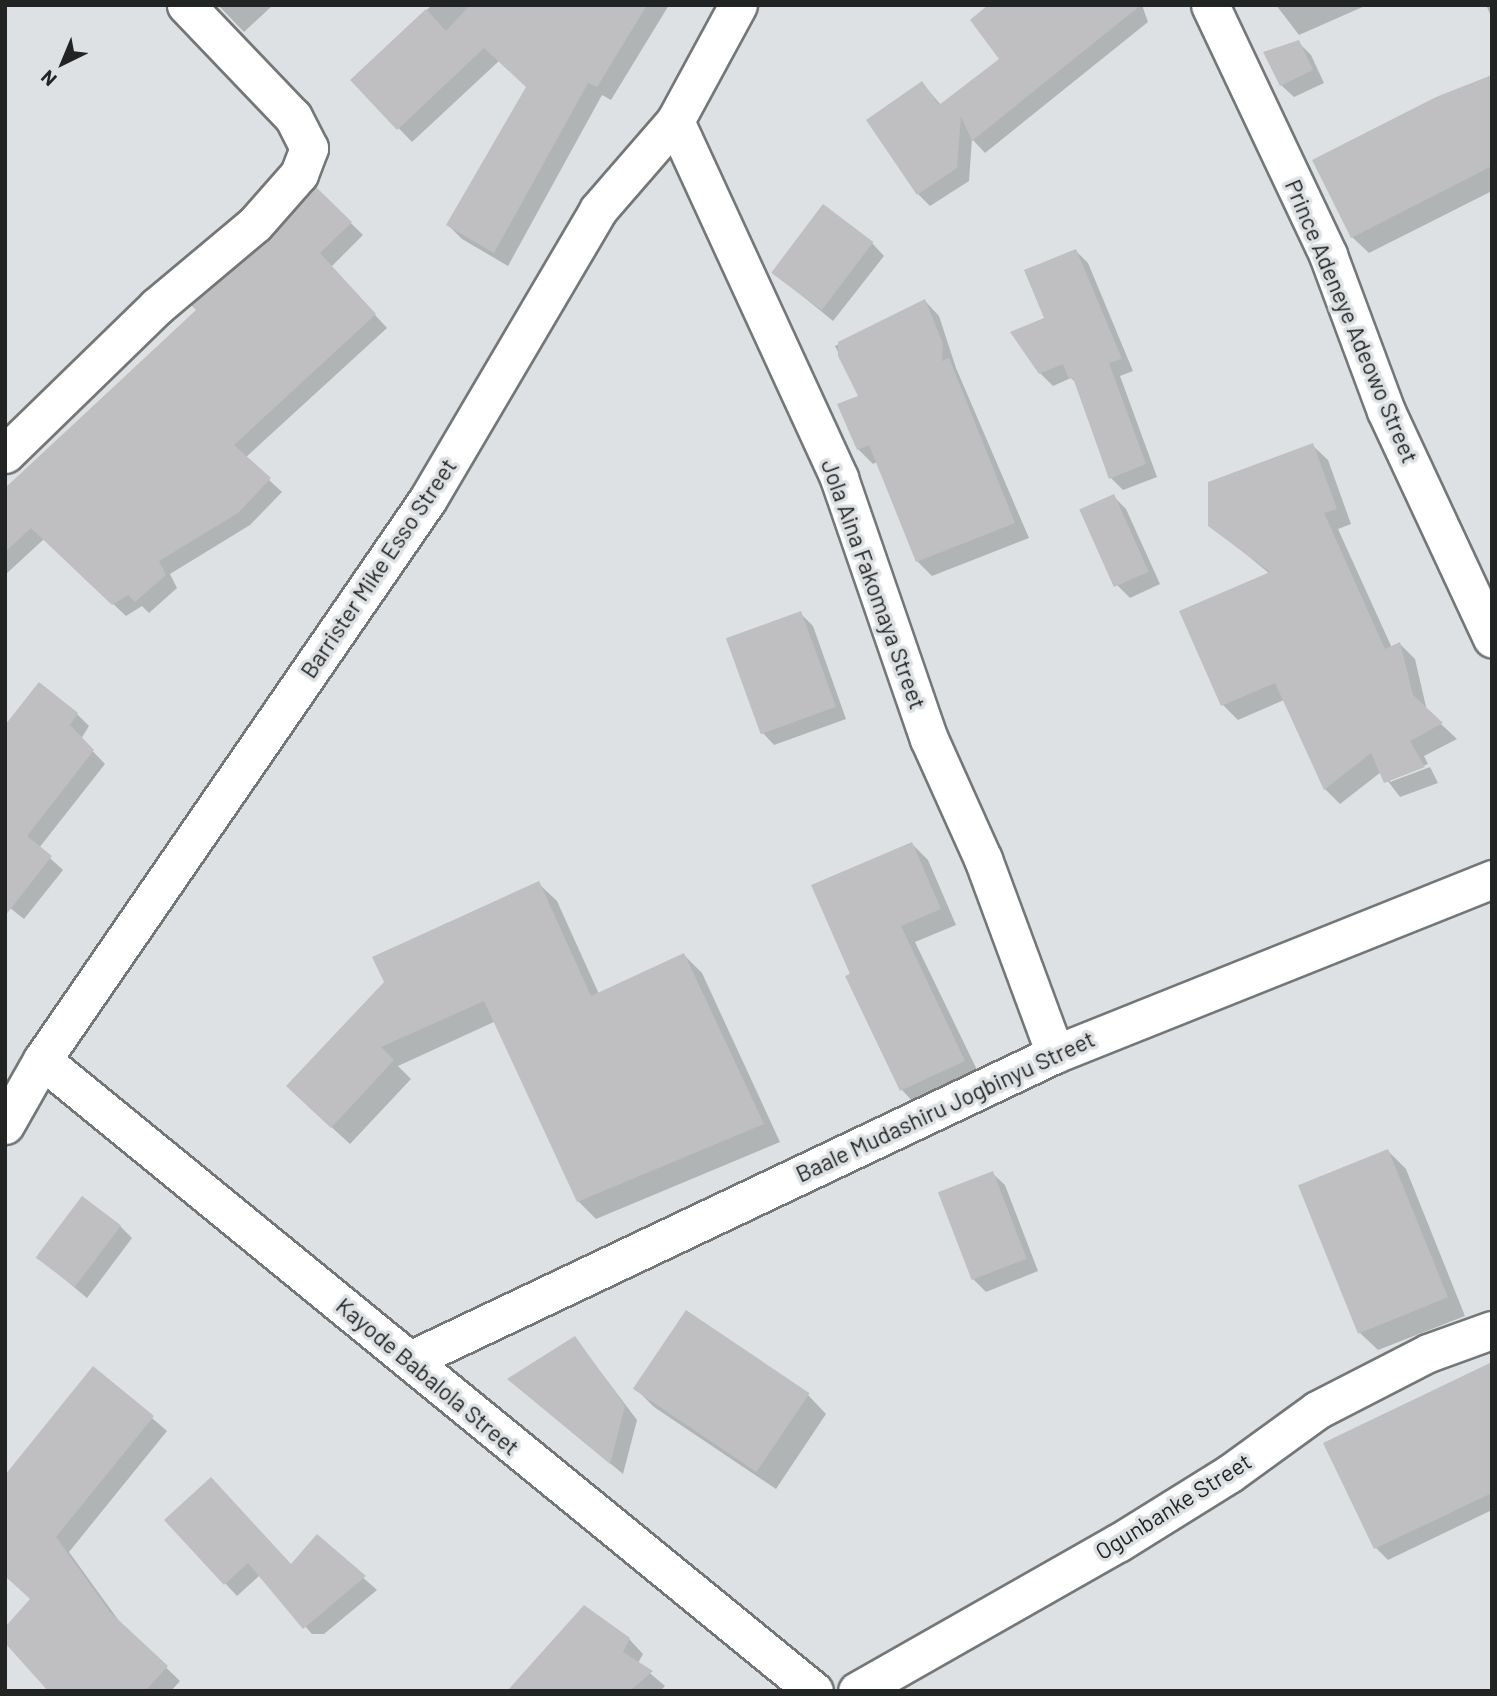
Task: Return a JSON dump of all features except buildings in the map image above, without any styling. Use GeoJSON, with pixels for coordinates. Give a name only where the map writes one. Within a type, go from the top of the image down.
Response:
{"type":"FeatureCollection","features":[{"type":"Feature","properties":{"kind":"street"},"geometry":{"type":"LineString","coordinates":[[5,454],[156,307],[255,224],[299,174],[309,148],[293,117],[186,5]]}},
{"type":"Feature","properties":{"kind":"street","name":"Barrister Mike Esso Street"},"geometry":{"type":"LineString","coordinates":[[5,1125],[42,1060],[428,499],[598,210],[675,121],[738,5]]}},
{"type":"Feature","properties":{"kind":"street","name":"Prince Adeneye Adeowo Street"},"geometry":{"type":"LineString","coordinates":[[1210,5],[1328,255],[1386,411],[1492,638]]}},
{"type":"Feature","properties":{"kind":"street","name":"Jola Aina Fakomaya Street"},"geometry":{"type":"LineString","coordinates":[[675,121],[839,478],[929,739],[984,859],[1055,1054]]}},
{"type":"Feature","properties":{"kind":"street","name":"Baale Mudashiru Jogbinyu Street"},"geometry":{"type":"LineString","coordinates":[[410,1360],[1055,1054],[1492,878]]}},
{"type":"Feature","properties":{"kind":"street","name":"Kayode Babalola Street"},"geometry":{"type":"LineString","coordinates":[[42,1060],[814,1691]]}},
{"type":"Feature","properties":{"kind":"street","name":"Ogunbanke Street"},"geometry":{"type":"LineString","coordinates":[[857,1691],[1118,1543],[1229,1474],[1317,1410],[1428,1353],[1492,1330]]}}]}
